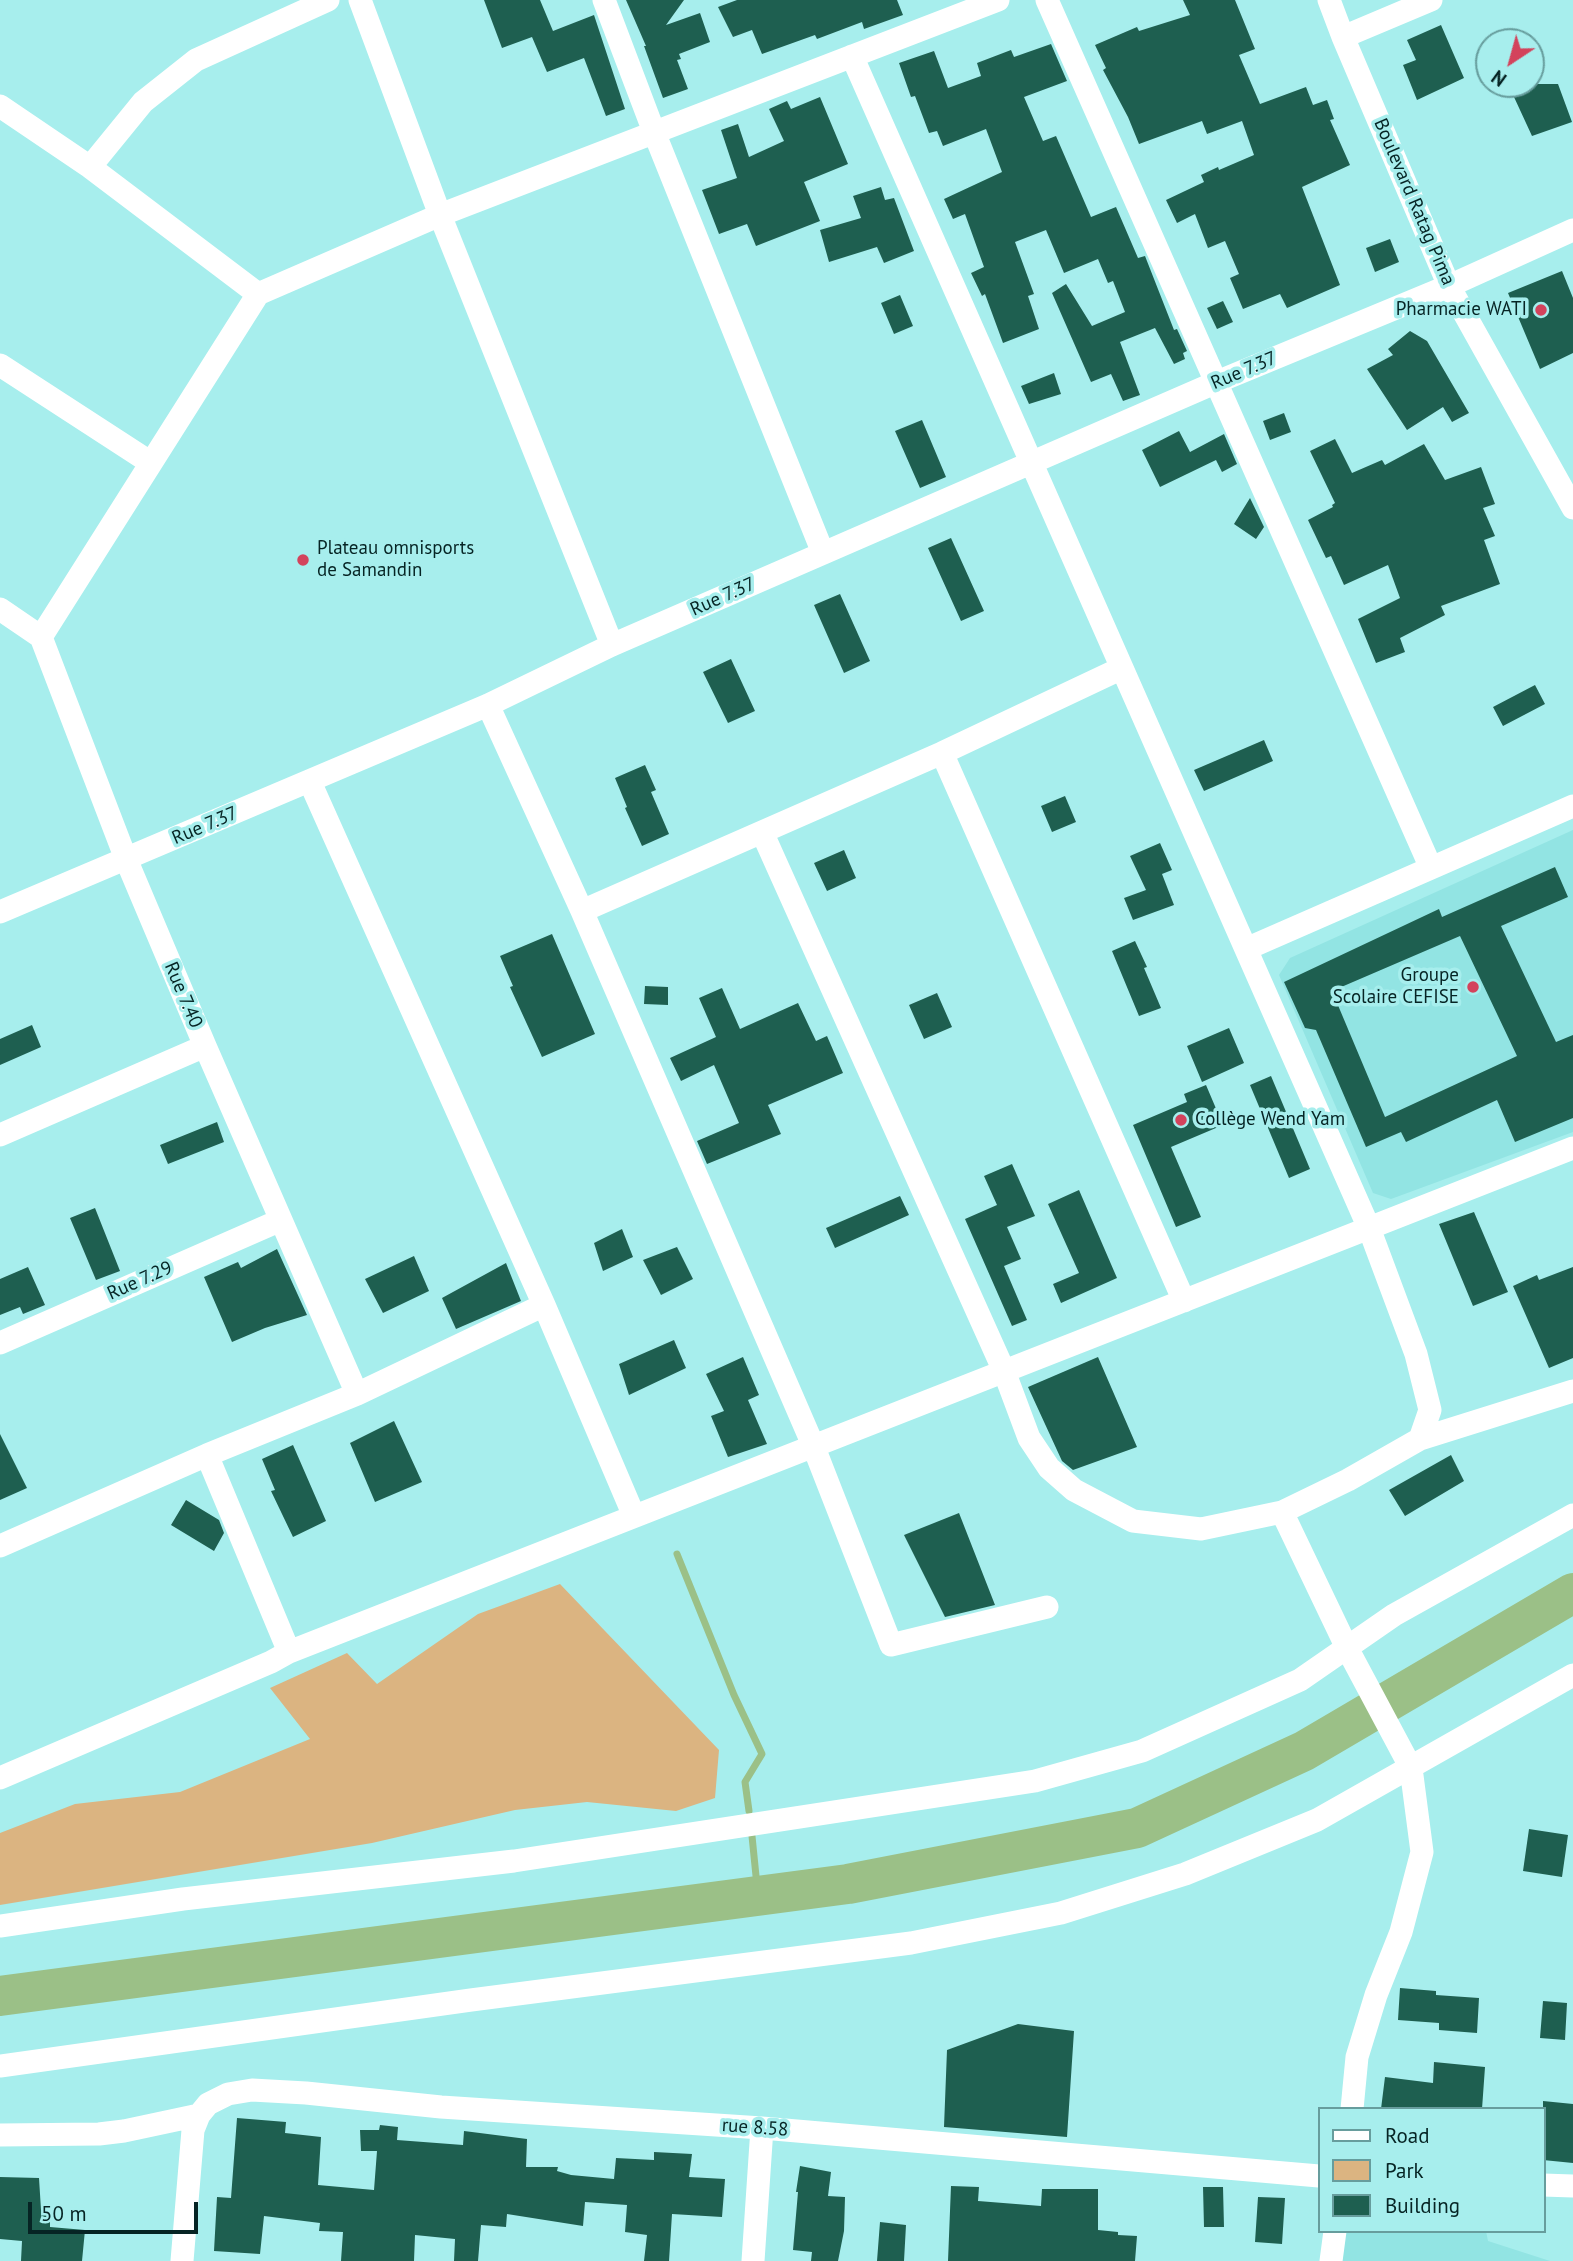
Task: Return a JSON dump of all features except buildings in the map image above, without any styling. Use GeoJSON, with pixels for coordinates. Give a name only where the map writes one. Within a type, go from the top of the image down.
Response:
{"type":"FeatureCollection","features":[{"type":"Feature","properties":{"kind":"street"},"geometry":{"type":"LineString","coordinates":[[90,167],[143,102],[196,60],[328,0]]}},
{"type":"Feature","properties":{"kind":"street"},"geometry":{"type":"LineString","coordinates":[[360,0],[440,215],[612,645]]}},
{"type":"Feature","properties":{"kind":"street"},"geometry":{"type":"LineString","coordinates":[[604,0],[654,132],[823,553]]}},
{"type":"Feature","properties":{"kind":"street"},"geometry":{"type":"LineString","coordinates":[[0,610],[41,637],[258,293],[440,215],[998,0]]}},
{"type":"Feature","properties":{"kind":"street"},"geometry":{"type":"LineString","coordinates":[[1048,0],[1431,868]]}},
{"type":"Feature","properties":{"kind":"street","name":"Boulevard Ratag Pima"},"geometry":{"type":"LineString","coordinates":[[1329,0],[1449,286],[1572,502]]}},
{"type":"Feature","properties":{"kind":"street"},"geometry":{"type":"LineString","coordinates":[[1343,37],[1430,0]]}},
{"type":"Feature","properties":{"kind":"street"},"geometry":{"type":"LineString","coordinates":[[852,56],[1369,1228],[1422,1377],[1430,1410],[1420,1438]]}},
{"type":"Feature","properties":{"kind":"street"},"geometry":{"type":"LineString","coordinates":[[0,106],[90,167],[258,293]]}},
{"type":"Feature","properties":{"kind":"street","name":"Rue 7.37"},"geometry":{"type":"LineString","coordinates":[[0,912],[488,705],[612,645],[1217,382],[1449,286],[1573,230]]}},
{"type":"Feature","properties":{"kind":"street"},"geometry":{"type":"LineString","coordinates":[[0,365],[151,463]]}},
{"type":"Feature","properties":{"kind":"street","name":"Rue 7.40"},"geometry":{"type":"LineString","coordinates":[[41,637],[126,859],[357,1394]]}},
{"type":"Feature","properties":{"kind":"street"},"geometry":{"type":"LineString","coordinates":[[582,911],[942,753],[1122,668]]}},
{"type":"Feature","properties":{"kind":"street"},"geometry":{"type":"LineString","coordinates":[[488,705],[582,911],[813,1445],[891,1645],[1047,1607]]}},
{"type":"Feature","properties":{"kind":"street"},"geometry":{"type":"LineString","coordinates":[[942,753],[1184,1301]]}},
{"type":"Feature","properties":{"kind":"street"},"geometry":{"type":"LineString","coordinates":[[310,782],[544,1305],[634,1516]]}},
{"type":"Feature","properties":{"kind":"street"},"geometry":{"type":"LineString","coordinates":[[1246,948],[1573,806]]}},
{"type":"Feature","properties":{"kind":"street"},"geometry":{"type":"LineString","coordinates":[[762,832],[1004,1371],[1029,1438],[1049,1468],[1074,1490],[1133,1521],[1201,1528],[1282,1512],[1348,1480],[1420,1438],[1573,1391]]}},
{"type":"Feature","properties":{"kind":"street"},"geometry":{"type":"LineString","coordinates":[[0,1135],[205,1046]]}},
{"type":"Feature","properties":{"kind":"street"},"geometry":{"type":"LineString","coordinates":[[0,1778],[289,1652],[1573,1148]]}},
{"type":"Feature","properties":{"kind":"street","name":"Rue 7.29"},"geometry":{"type":"LineString","coordinates":[[0,1343],[281,1220]]}},
{"type":"Feature","properties":{"kind":"street"},"geometry":{"type":"LineString","coordinates":[[0,1546],[207,1455],[357,1394],[544,1305]]}},
{"type":"Feature","properties":{"kind":"street"},"geometry":{"type":"LineString","coordinates":[[207,1455],[289,1652]]}},
{"type":"Feature","properties":{"kind":"street"},"geometry":{"type":"LineString","coordinates":[[1282,1512],[1347,1648],[1411,1768],[1422,1852],[1401,1932],[1376,1995],[1357,2057],[1352,2107]]}},
{"type":"Feature","properties":{"kind":"street"},"geometry":{"type":"LineString","coordinates":[[0,1926],[183,1899],[514,1861],[1035,1781],[1142,1751],[1300,1681],[1394,1615],[1573,1515]]}},
{"type":"Feature","properties":{"kind":"street"},"geometry":{"type":"LineString","coordinates":[[0,2066],[471,2000],[911,1943],[1060,1913],[1185,1874],[1317,1819],[1573,1675]]}},
{"type":"Feature","properties":{"kind":"street","name":"rue 8.58"},"geometry":{"type":"LineString","coordinates":[[199,2115],[208,2104],[228,2094],[252,2090],[441,2107],[762,2128],[1318,2176]]}},
{"type":"Feature","properties":{"kind":"street"},"geometry":{"type":"LineString","coordinates":[[0,2135],[124,2132],[199,2115]]}},
{"type":"Feature","properties":{"kind":"street"},"geometry":{"type":"LineString","coordinates":[[181,2261],[193,2130],[199,2115]]}},
{"type":"Feature","properties":{"kind":"street"},"geometry":{"type":"LineString","coordinates":[[753,2261],[762,2128]]}},
{"type":"Feature","properties":{"kind":"street"},"geometry":{"type":"LineString","coordinates":[[1545,2185],[1573,2186]]}},
{"type":"Feature","properties":{"kind":"street"},"geometry":{"type":"LineString","coordinates":[[1331,2261],[1335,2233]]}},
{"type":"Feature","properties":{"kind":"shaded area"},"geometry":{"type":"Polygon","coordinates":[[[1573,830],[1573,1132],[1391,1199],[1373,1193],[1279,975],[1290,958],[1573,830]]]}},
{"type":"Feature","properties":{"kind":"shaded area"},"geometry":{"type":"Polygon","coordinates":[[[1343,2233],[1486,2233],[1488,2241],[1550,2261],[1340,2261],[1343,2233]]]}},
{"type":"Feature","properties":{"kind":"green space"},"geometry":{"type":"Polygon","coordinates":[[[560,1584],[719,1750],[715,1798],[676,1811],[587,1802],[515,1810],[372,1843],[0,1905],[0,1833],[75,1804],[180,1792],[310,1739],[270,1688],[347,1653],[377,1684],[478,1614],[560,1584]]]}},
{"type":"Feature","properties":{"kind":"waterway"},"geometry":{"type":"LineString","coordinates":[[677,1554],[734,1695],[762,1754],[745,1782],[749,1811]]}},
{"type":"Feature","properties":{"kind":"waterway"},"geometry":{"type":"LineString","coordinates":[[0,1996],[848,1884],[1137,1828],[1304,1751],[1573,1593]]}},
{"type":"Feature","properties":{"kind":"waterway"},"geometry":{"type":"LineString","coordinates":[[752,1836],[758,1896]]}},
{"type":"Feature","properties":{"kind":"place","name":"Pharmacie WATI"},"geometry":{"type":"Point","coordinates":[1541,310]}},
{"type":"Feature","properties":{"kind":"place","name":"Plateau omnisports de Samandin"},"geometry":{"type":"Point","coordinates":[303,560]}},
{"type":"Feature","properties":{"kind":"place","name":"Groupe Scolaire CEFISE"},"geometry":{"type":"Point","coordinates":[1473,987]}},
{"type":"Feature","properties":{"kind":"place","name":"Collège Wend Yam"},"geometry":{"type":"Point","coordinates":[1181,1120]}}]}
